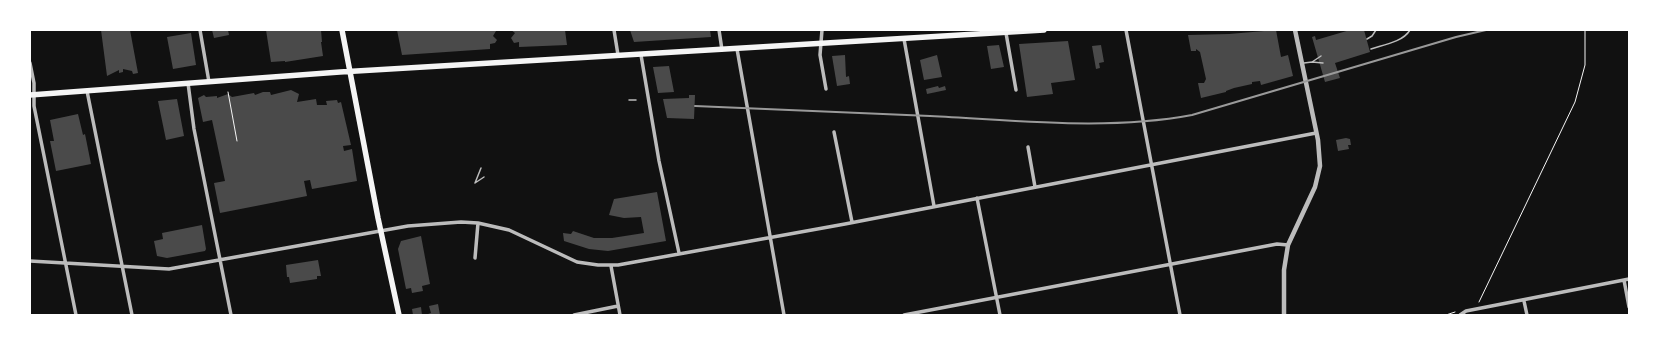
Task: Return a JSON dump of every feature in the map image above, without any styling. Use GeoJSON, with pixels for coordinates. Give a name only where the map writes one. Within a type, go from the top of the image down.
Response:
{"type":"FeatureCollection","features":[{"type":"Feature","properties":{"kind":"main road"},"geometry":{"type":"LineString","coordinates":[[342,30],[399,315]]}},
{"type":"Feature","properties":{"kind":"main road"},"geometry":{"type":"LineString","coordinates":[[32,95],[351,72],[904,39],[975,32],[1006,33],[1044,30]]}},
{"type":"Feature","properties":{"kind":"street"},"geometry":{"type":"LineString","coordinates":[[200,30],[209,82]]}},
{"type":"Feature","properties":{"kind":"street"},"geometry":{"type":"LineString","coordinates":[[614,30],[618,55]]}},
{"type":"Feature","properties":{"kind":"street"},"geometry":{"type":"LineString","coordinates":[[720,30],[722,50]]}},
{"type":"Feature","properties":{"kind":"street"},"geometry":{"type":"LineString","coordinates":[[822,30],[820,55],[826,89]]}},
{"type":"Feature","properties":{"kind":"street"},"geometry":{"type":"LineString","coordinates":[[1126,30],[1180,315]]}},
{"type":"Feature","properties":{"kind":"street"},"geometry":{"type":"LineString","coordinates":[[1284,315],[1284,270],[1288,245],[1318,180],[1320,157],[1295,30]]}},
{"type":"Feature","properties":{"kind":"street"},"geometry":{"type":"LineString","coordinates":[[1006,33],[1016,90]]}},
{"type":"Feature","properties":{"kind":"street"},"geometry":{"type":"LineString","coordinates":[[904,39],[934,206]]}},
{"type":"Feature","properties":{"kind":"street"},"geometry":{"type":"LineString","coordinates":[[737,49],[784,315]]}},
{"type":"Feature","properties":{"kind":"street"},"geometry":{"type":"LineString","coordinates":[[641,55],[659,161],[679,253]]}},
{"type":"Feature","properties":{"kind":"street"},"geometry":{"type":"LineString","coordinates":[[30,63],[32,95],[76,315]]}},
{"type":"Feature","properties":{"kind":"street"},"geometry":{"type":"LineString","coordinates":[[188,84],[194,129],[231,315]]}},
{"type":"Feature","properties":{"kind":"street"},"geometry":{"type":"LineString","coordinates":[[87,91],[132,315]]}},
{"type":"Feature","properties":{"kind":"street"},"geometry":{"type":"LineString","coordinates":[[834,132],[852,222]]}},
{"type":"Feature","properties":{"kind":"street"},"geometry":{"type":"LineString","coordinates":[[30,261],[169,269],[381,231],[436,223],[478,223],[509,230],[577,262],[611,266],[852,222],[1316,133]]}},
{"type":"Feature","properties":{"kind":"street"},"geometry":{"type":"LineString","coordinates":[[1028,147],[1035,187]]}},
{"type":"Feature","properties":{"kind":"street"},"geometry":{"type":"LineString","coordinates":[[977,198],[1000,315]]}},
{"type":"Feature","properties":{"kind":"street"},"geometry":{"type":"LineString","coordinates":[[475,258],[478,223]]}},
{"type":"Feature","properties":{"kind":"street"},"geometry":{"type":"LineString","coordinates":[[904,315],[1277,244],[1288,245]]}},
{"type":"Feature","properties":{"kind":"street"},"geometry":{"type":"LineString","coordinates":[[611,266],[620,315]]}},
{"type":"Feature","properties":{"kind":"street"},"geometry":{"type":"LineString","coordinates":[[1460,315],[1466,311],[1524,301],[1629,279]]}},
{"type":"Feature","properties":{"kind":"street"},"geometry":{"type":"LineString","coordinates":[[1624,280],[1629,307]]}},
{"type":"Feature","properties":{"kind":"street"},"geometry":{"type":"LineString","coordinates":[[1524,301],[1527,315]]}},
{"type":"Feature","properties":{"kind":"street"},"geometry":{"type":"LineString","coordinates":[[574,315],[618,306]]}},
{"type":"Feature","properties":{"kind":"lane"},"geometry":{"type":"LineString","coordinates":[[1368,39],[1376,30]]}},
{"type":"Feature","properties":{"kind":"lane"},"geometry":{"type":"LineString","coordinates":[[1371,49],[1400,39],[1406,36],[1410,30]]}},
{"type":"Feature","properties":{"kind":"lane"},"geometry":{"type":"LineString","coordinates":[[1312,62],[1321,56]]}},
{"type":"Feature","properties":{"kind":"lane"},"geometry":{"type":"LineString","coordinates":[[1302,64],[1312,62],[1323,63]]}},
{"type":"Feature","properties":{"kind":"lane"},"geometry":{"type":"LineString","coordinates":[[629,100],[636,100]]}},
{"type":"Feature","properties":{"kind":"lane"},"geometry":{"type":"LineString","coordinates":[[481,168],[475,183],[484,177]]}},
{"type":"Feature","properties":{"kind":"path"},"geometry":{"type":"LineString","coordinates":[[1479,305],[1575,102],[1585,65],[1585,30]]}},
{"type":"Feature","properties":{"kind":"path"},"geometry":{"type":"LineString","coordinates":[[228,92],[237,141]]}},
{"type":"Feature","properties":{"kind":"path"},"geometry":{"type":"LineString","coordinates":[[1446,315],[1455,312]]}},
{"type":"Feature","properties":{"kind":"building"},"geometry":{"type":"Polygon","coordinates":[[[101,30],[130,30],[138,73],[133,74],[132,71],[123,69],[123,72],[119,73],[119,70],[107,76],[101,30]]]}},
{"type":"Feature","properties":{"kind":"building"},"geometry":{"type":"Polygon","coordinates":[[[212,30],[228,30],[229,35],[214,38],[212,30]]]}},
{"type":"Feature","properties":{"kind":"building"},"geometry":{"type":"Polygon","coordinates":[[[266,30],[321,30],[323,56],[285,62],[271,62],[266,30]]]}},
{"type":"Feature","properties":{"kind":"building"},"geometry":{"type":"Polygon","coordinates":[[[397,30],[495,30],[496,31],[493,36],[497,40],[495,43],[490,44],[490,49],[402,55],[397,30]]]}},
{"type":"Feature","properties":{"kind":"building"},"geometry":{"type":"Polygon","coordinates":[[[511,30],[565,30],[567,45],[519,47],[519,42],[514,43],[511,38],[515,33],[511,30]]]}},
{"type":"Feature","properties":{"kind":"building"},"geometry":{"type":"Polygon","coordinates":[[[630,30],[710,30],[711,37],[634,42],[630,30]]]}},
{"type":"Feature","properties":{"kind":"building"},"geometry":{"type":"Polygon","coordinates":[[[1276,30],[1281,57],[1288,55],[1293,76],[1261,85],[1260,81],[1252,82],[1252,84],[1201,98],[1198,83],[1204,83],[1206,79],[1200,52],[1196,49],[1196,51],[1191,51],[1188,35],[1229,34],[1276,30]]]}},
{"type":"Feature","properties":{"kind":"building"},"geometry":{"type":"Polygon","coordinates":[[[1350,30],[1364,30],[1370,52],[1335,63],[1340,78],[1325,82],[1312,37],[1315,36],[1316,40],[1350,30]]]}},
{"type":"Feature","properties":{"kind":"building"},"geometry":{"type":"Polygon","coordinates":[[[191,33],[196,65],[173,69],[167,37],[191,33]]]}},
{"type":"Feature","properties":{"kind":"building"},"geometry":{"type":"Polygon","coordinates":[[[1068,41],[1075,80],[1051,83],[1053,94],[1027,97],[1019,44],[1068,41]]]}},
{"type":"Feature","properties":{"kind":"building"},"geometry":{"type":"Polygon","coordinates":[[[999,45],[1004,67],[991,69],[987,46],[999,45]]]}},
{"type":"Feature","properties":{"kind":"building"},"geometry":{"type":"Polygon","coordinates":[[[1101,45],[1104,62],[1099,63],[1100,68],[1096,69],[1092,46],[1101,45]]]}},
{"type":"Feature","properties":{"kind":"building"},"geometry":{"type":"Polygon","coordinates":[[[845,55],[846,77],[849,76],[850,84],[837,86],[832,56],[845,55]]]}},
{"type":"Feature","properties":{"kind":"building"},"geometry":{"type":"Polygon","coordinates":[[[937,55],[942,77],[924,80],[920,60],[937,55]]]}},
{"type":"Feature","properties":{"kind":"building"},"geometry":{"type":"Polygon","coordinates":[[[669,66],[674,92],[658,93],[653,67],[669,66]]]}},
{"type":"Feature","properties":{"kind":"building"},"geometry":{"type":"Polygon","coordinates":[[[938,86],[939,88],[945,86],[946,90],[927,94],[926,89],[938,86]]]}},
{"type":"Feature","properties":{"kind":"building"},"geometry":{"type":"Polygon","coordinates":[[[291,90],[299,94],[297,102],[316,99],[317,105],[327,105],[326,101],[337,100],[338,103],[341,102],[351,145],[343,146],[344,151],[352,149],[357,181],[312,189],[310,180],[304,181],[307,196],[220,213],[214,183],[225,181],[212,120],[203,122],[198,98],[204,95],[206,97],[217,96],[217,98],[228,94],[232,97],[254,93],[255,95],[263,92],[270,92],[271,95],[291,90]]]}},
{"type":"Feature","properties":{"kind":"building"},"geometry":{"type":"Polygon","coordinates":[[[689,95],[695,95],[694,119],[667,118],[663,99],[689,98],[689,95]]]}},
{"type":"Feature","properties":{"kind":"building"},"geometry":{"type":"Polygon","coordinates":[[[177,99],[184,136],[166,140],[158,101],[177,99]]]}},
{"type":"Feature","properties":{"kind":"building"},"geometry":{"type":"Polygon","coordinates":[[[78,114],[83,135],[85,134],[91,164],[56,171],[50,141],[54,141],[50,120],[78,114]]]}},
{"type":"Feature","properties":{"kind":"building"},"geometry":{"type":"Polygon","coordinates":[[[1346,138],[1350,139],[1351,145],[1348,145],[1349,149],[1338,151],[1336,140],[1346,138]]]}},
{"type":"Feature","properties":{"kind":"building"},"geometry":{"type":"Polygon","coordinates":[[[657,192],[666,241],[608,251],[589,249],[564,241],[563,233],[571,234],[573,231],[594,238],[612,238],[644,233],[641,217],[624,218],[609,215],[614,199],[657,192]]]}},
{"type":"Feature","properties":{"kind":"building"},"geometry":{"type":"Polygon","coordinates":[[[202,225],[206,249],[205,251],[167,258],[157,256],[154,241],[163,239],[162,233],[202,225]]]}},
{"type":"Feature","properties":{"kind":"building"},"geometry":{"type":"Polygon","coordinates":[[[421,236],[430,284],[422,286],[423,291],[412,293],[411,288],[406,289],[398,249],[401,241],[421,236]]]}},
{"type":"Feature","properties":{"kind":"building"},"geometry":{"type":"Polygon","coordinates":[[[318,260],[321,276],[317,276],[317,279],[290,283],[289,277],[287,277],[286,265],[318,260]]]}},
{"type":"Feature","properties":{"kind":"building"},"geometry":{"type":"Polygon","coordinates":[[[438,304],[440,315],[425,315],[431,313],[429,306],[438,304]]]}},
{"type":"Feature","properties":{"kind":"building"},"geometry":{"type":"Polygon","coordinates":[[[421,307],[422,315],[413,315],[412,309],[421,307]]]}},
{"type":"Feature","properties":{"kind":"railway"},"geometry":{"type":"LineString","coordinates":[[695,106],[1061,123],[1160,120],[1192,115],[1456,37],[1486,30]]}}]}
